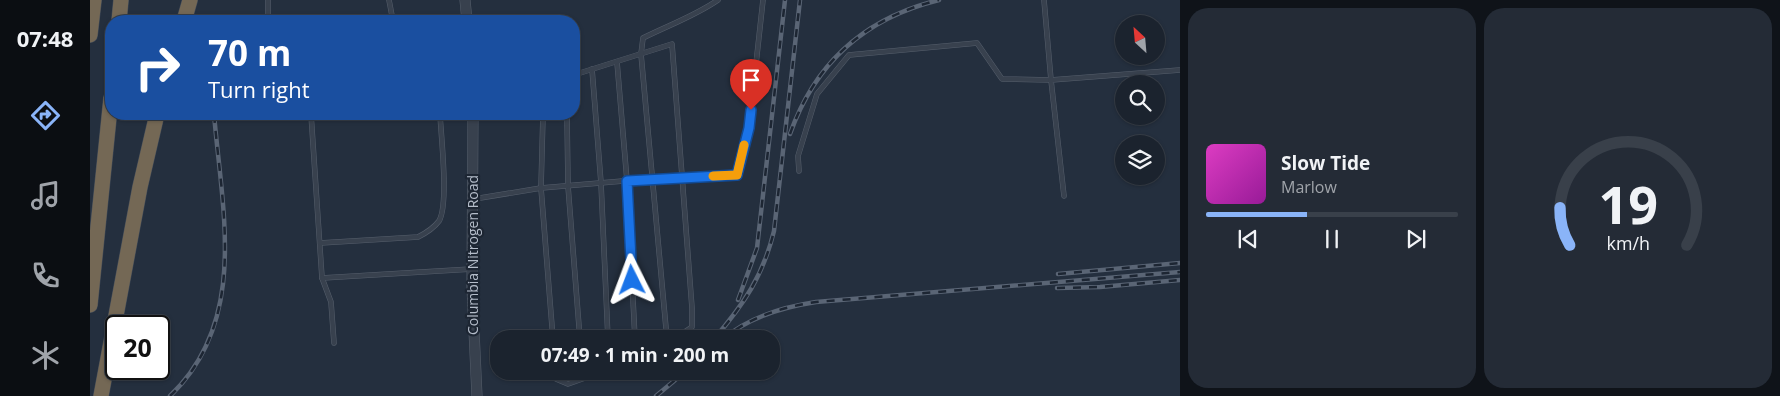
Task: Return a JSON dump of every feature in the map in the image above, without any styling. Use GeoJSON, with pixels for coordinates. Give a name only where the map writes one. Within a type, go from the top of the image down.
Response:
{"type":"FeatureCollection","features":[{"type":"Feature","properties":{"kind":"highway"},"geometry":{"type":"LineString","coordinates":[[90,35],[94,0]]}},
{"type":"Feature","properties":{"kind":"highway"},"geometry":{"type":"LineString","coordinates":[[120,15],[121,0]]}},
{"type":"Feature","properties":{"kind":"highway"},"geometry":{"type":"LineString","coordinates":[[186,15],[190,0]]}},
{"type":"Feature","properties":{"kind":"highway"},"geometry":{"type":"LineString","coordinates":[[90,305],[109,120]]}},
{"type":"Feature","properties":{"kind":"highway"},"geometry":{"type":"LineString","coordinates":[[102,390],[140,187],[156,120]]}},
{"type":"Feature","properties":{"kind":"street"},"geometry":{"type":"LineString","coordinates":[[465,0],[466,15]]}},
{"type":"Feature","properties":{"kind":"street","name":"Columbia Nitrogen Road"},"geometry":{"type":"LineString","coordinates":[[473,120],[472,269],[477,396]]}},
{"type":"Feature","properties":{"kind":"lane"},"geometry":{"type":"LineString","coordinates":[[268,0],[268,15]]}},
{"type":"Feature","properties":{"kind":"lane"},"geometry":{"type":"LineString","coordinates":[[388,0],[392,15]]}},
{"type":"Feature","properties":{"kind":"lane"},"geometry":{"type":"LineString","coordinates":[[666,330],[641,54],[644,38],[679,20],[695,15],[718,0]]}},
{"type":"Feature","properties":{"kind":"lane"},"geometry":{"type":"LineString","coordinates":[[472,199],[541,188],[682,176],[737,175],[749,128],[763,0]]}},
{"type":"Feature","properties":{"kind":"lane"},"geometry":{"type":"LineString","coordinates":[[1044,0],[1064,196]]}},
{"type":"Feature","properties":{"kind":"lane"},"geometry":{"type":"LineString","coordinates":[[799,171],[798,156],[817,94],[849,55],[977,43],[1002,79],[1051,80],[1180,70]]}},
{"type":"Feature","properties":{"kind":"lane"},"geometry":{"type":"LineString","coordinates":[[580,75],[672,44],[692,327],[688,330]]}},
{"type":"Feature","properties":{"kind":"lane"},"geometry":{"type":"LineString","coordinates":[[617,62],[627,181],[634,330]]}},
{"type":"Feature","properties":{"kind":"lane"},"geometry":{"type":"LineString","coordinates":[[592,70],[601,183],[608,330]]}},
{"type":"Feature","properties":{"kind":"lane"},"geometry":{"type":"LineString","coordinates":[[311,120],[322,278],[331,302],[334,343]]}},
{"type":"Feature","properties":{"kind":"lane"},"geometry":{"type":"LineString","coordinates":[[320,242],[418,237],[429,232],[440,220],[444,192],[440,120]]}},
{"type":"Feature","properties":{"kind":"lane"},"geometry":{"type":"LineString","coordinates":[[542,120],[541,188],[552,330]]}},
{"type":"Feature","properties":{"kind":"lane"},"geometry":{"type":"LineString","coordinates":[[567,120],[568,186],[579,330]]}},
{"type":"Feature","properties":{"kind":"lane"},"geometry":{"type":"LineString","coordinates":[[322,278],[472,269]]}},
{"type":"Feature","properties":{"kind":"lane"},"geometry":{"type":"LineString","coordinates":[[558,380],[568,384],[579,380]]}},
{"type":"Feature","properties":{"kind":"railway"},"geometry":{"type":"LineString","coordinates":[[738,300],[757,248],[785,0]]}},
{"type":"Feature","properties":{"kind":"railway"},"geometry":{"type":"LineString","coordinates":[[721,330],[743,301],[758,276],[774,231],[800,0]]}},
{"type":"Feature","properties":{"kind":"railway"},"geometry":{"type":"LineString","coordinates":[[790,134],[813,86],[846,47],[888,19],[912,8],[939,0]]}},
{"type":"Feature","properties":{"kind":"railway"},"geometry":{"type":"LineString","coordinates":[[170,396],[195,366],[211,334],[221,299],[225,263],[224,226],[215,120]]}},
{"type":"Feature","properties":{"kind":"railway"},"geometry":{"type":"LineString","coordinates":[[1058,274],[1180,263]]}},
{"type":"Feature","properties":{"kind":"railway"},"geometry":{"type":"LineString","coordinates":[[735,330],[767,314],[816,302],[1180,272]]}},
{"type":"Feature","properties":{"kind":"railway"},"geometry":{"type":"LineString","coordinates":[[1057,288],[1100,287],[1180,280]]}},
{"type":"Feature","properties":{"kind":"railway"},"geometry":{"type":"LineString","coordinates":[[656,396],[675,380]]}},
{"type":"Feature","properties":{"kind":"slow traffic"},"geometry":{"type":"LineString","coordinates":[[713,176],[737,175],[744,145]]}},
{"type":"Feature","properties":{"kind":"route"},"geometry":{"type":"LineString","coordinates":[[632,280],[627,181],[682,176],[737,175],[749,128],[751,110]]}}]}
